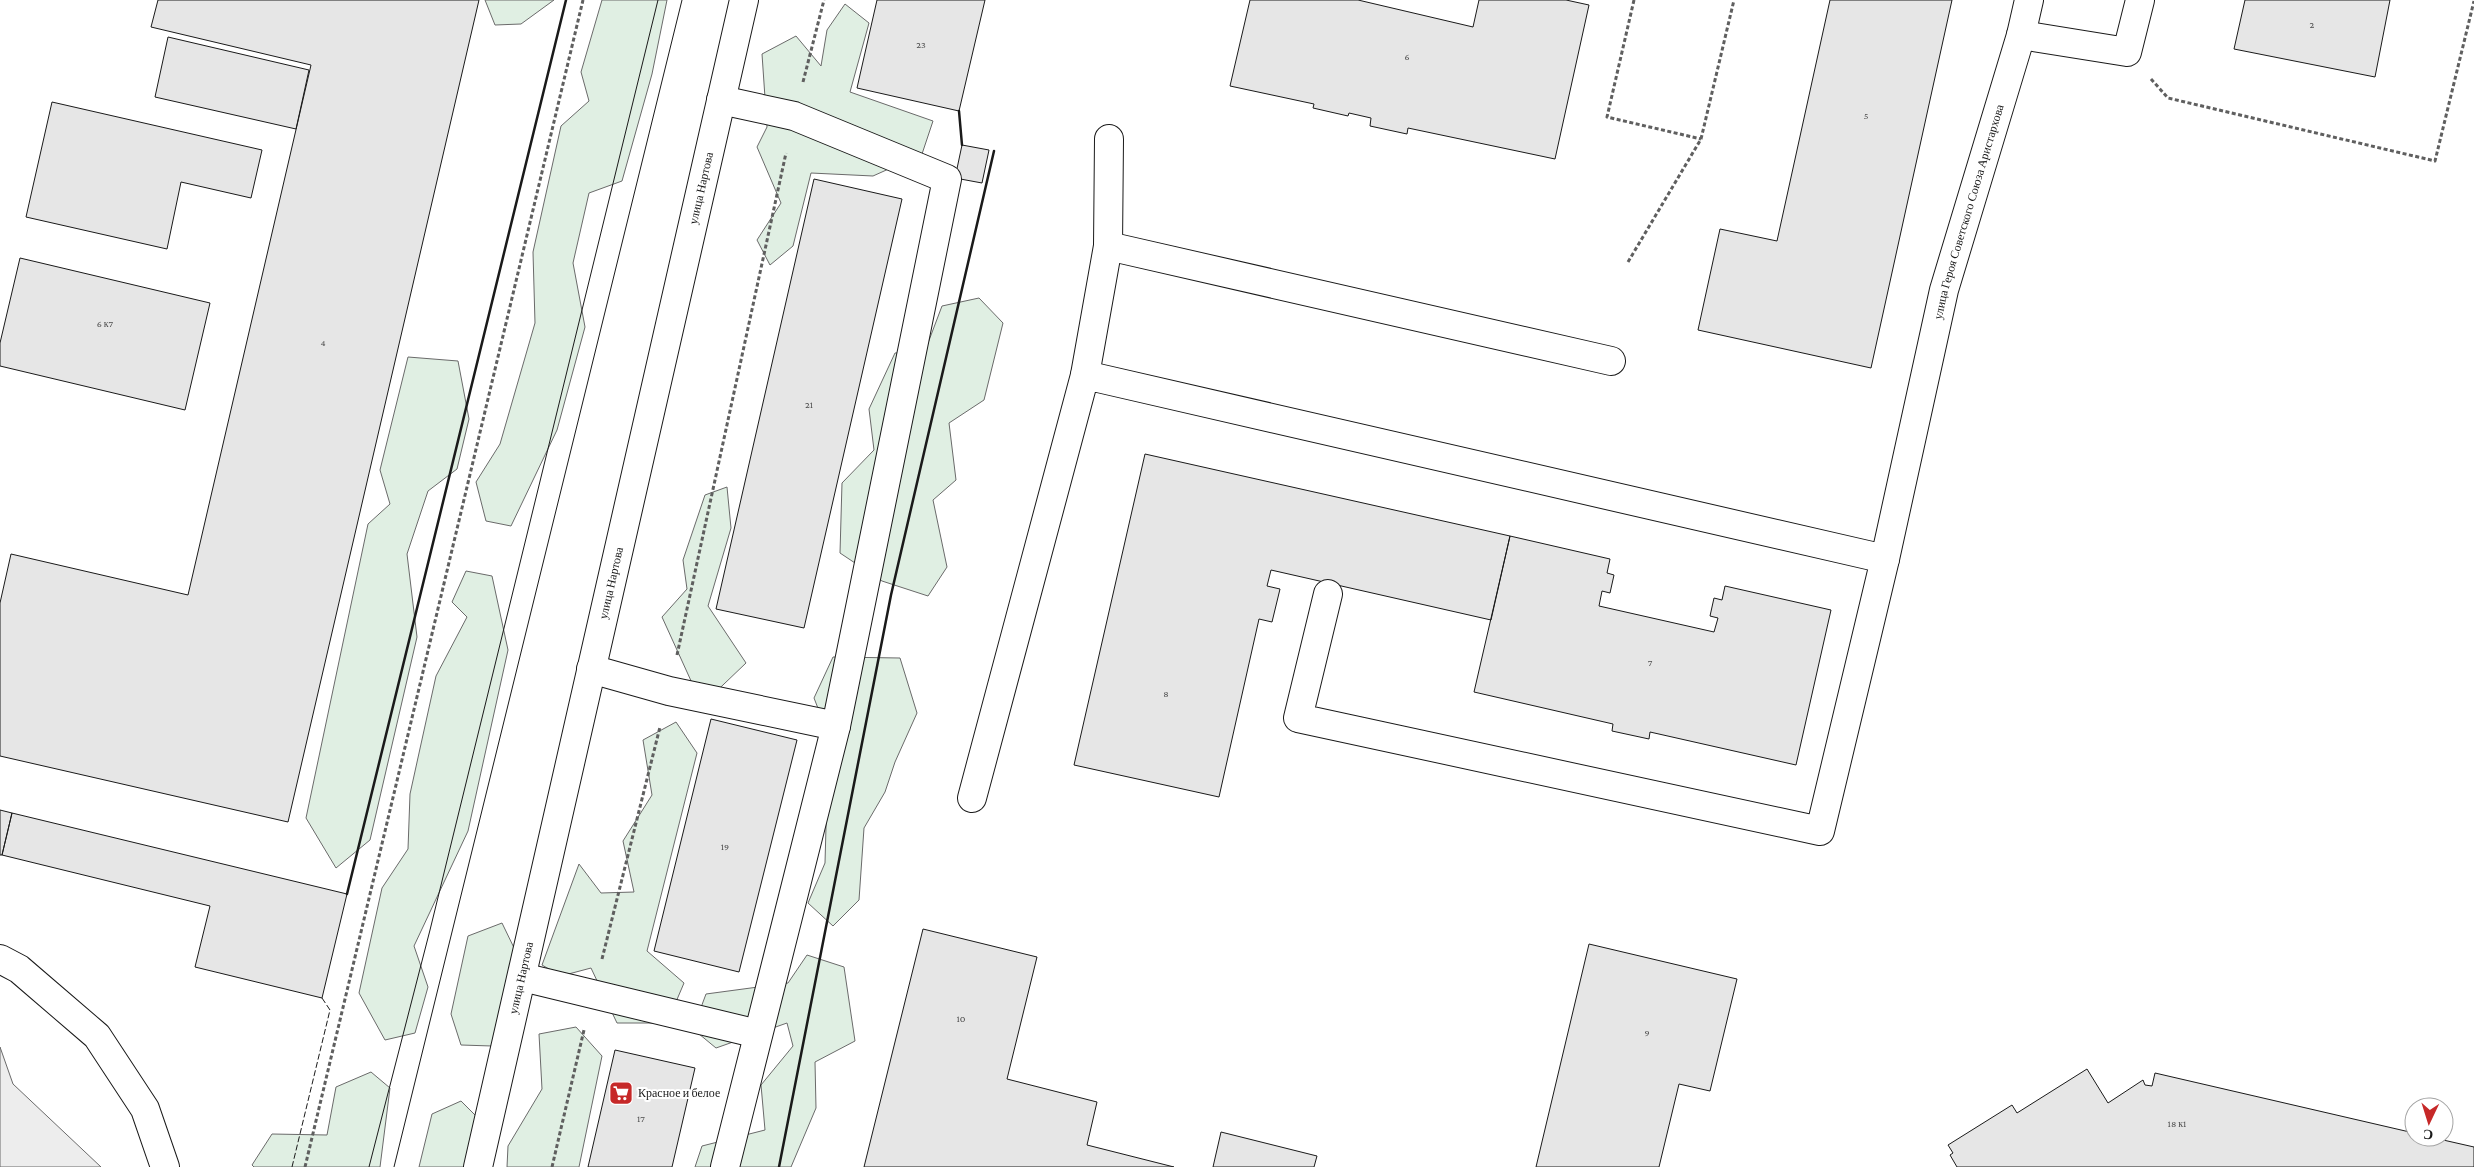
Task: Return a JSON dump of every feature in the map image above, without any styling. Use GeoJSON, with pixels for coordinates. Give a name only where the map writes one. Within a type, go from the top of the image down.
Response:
{"type":"FeatureCollection","features":[{"type":"Feature","properties":{"kind":"street","name":"улица Нартова"},"geometry":{"type":"LineString","coordinates":[[478,1167],[744,0]]}},
{"type":"Feature","properties":{"kind":"street","name":"улица Героя Советского Союза Аристархова"},"geometry":{"type":"LineString","coordinates":[[1328,594],[1298,718],[1820,831],[1886,559],[1944,290],[2020,35],[2028,0]]}},
{"type":"Feature","properties":{"kind":"street"},"geometry":{"type":"LineString","coordinates":[[2020,35],[2127,52],[2140,0]]}},
{"type":"Feature","properties":{"kind":"street"},"geometry":{"type":"LineString","coordinates":[[721,100],[794,116],[947,179],[836,726],[725,1167]]}},
{"type":"Feature","properties":{"kind":"street"},"geometry":{"type":"LineString","coordinates":[[972,798],[1085,375],[1108,246],[1109,139]]}},
{"type":"Feature","properties":{"kind":"street"},"geometry":{"type":"LineString","coordinates":[[1108,246],[1611,362]]}},
{"type":"Feature","properties":{"kind":"street"},"geometry":{"type":"LineString","coordinates":[[1085,375],[1886,559]]}},
{"type":"Feature","properties":{"kind":"street"},"geometry":{"type":"LineString","coordinates":[[591,669],[669,691],[836,726]]}},
{"type":"Feature","properties":{"kind":"street"},"geometry":{"type":"LineString","coordinates":[[0,960],[19,969],[97,1036],[145,1109],[165,1167]]}},
{"type":"Feature","properties":{"kind":"street"},"geometry":{"type":"LineString","coordinates":[[522,977],[758,1034]]}},
{"type":"Feature","properties":{"kind":"path"},"geometry":{"type":"LineString","coordinates":[[305,1167],[583,0]]}},
{"type":"Feature","properties":{"kind":"path"},"geometry":{"type":"LineString","coordinates":[[552,1167],[593,993],[669,691],[794,116],[824,0]]}},
{"type":"Feature","properties":{"kind":"path"},"geometry":{"type":"LineString","coordinates":[[1634,0],[1607,117],[1701,139]]}},
{"type":"Feature","properties":{"kind":"path"},"geometry":{"type":"LineString","coordinates":[[1628,262],[1701,139],[1734,0]]}},
{"type":"Feature","properties":{"kind":"path"},"geometry":{"type":"LineString","coordinates":[[2127,52],[2168,98],[2435,161],[2474,1]]}},
{"type":"Feature","properties":{"kind":"green space"},"geometry":{"type":"Polygon","coordinates":[[[485,0],[554,0],[521,24],[495,25],[485,0]]]}},
{"type":"Feature","properties":{"kind":"green space"},"geometry":{"type":"Polygon","coordinates":[[[602,0],[667,0],[652,74],[622,181],[589,193],[573,263],[585,327],[557,430],[511,526],[486,521],[476,482],[500,444],[535,323],[533,252],[561,126],[589,101],[581,72],[602,0]]]}},
{"type":"Feature","properties":{"kind":"green space"},"geometry":{"type":"Polygon","coordinates":[[[845,4],[869,23],[850,92],[933,121],[922,154],[873,176],[811,173],[793,246],[770,265],[757,240],[781,203],[757,147],[767,127],[762,54],[796,36],[821,66],[827,30],[845,4]]]}},
{"type":"Feature","properties":{"kind":"green space"},"geometry":{"type":"Polygon","coordinates":[[[979,298],[1003,323],[984,400],[949,423],[956,480],[933,500],[947,567],[928,596],[882,581],[840,553],[842,483],[874,450],[869,409],[895,353],[925,351],[942,306],[979,298]]]}},
{"type":"Feature","properties":{"kind":"green space"},"geometry":{"type":"Polygon","coordinates":[[[408,357],[458,361],[469,419],[457,469],[428,491],[407,554],[417,637],[370,840],[336,868],[306,818],[368,524],[390,504],[380,470],[408,357]]]}},
{"type":"Feature","properties":{"kind":"green space"},"geometry":{"type":"Polygon","coordinates":[[[727,487],[731,528],[708,606],[746,663],[702,705],[662,617],[687,589],[683,560],[705,495],[727,487]]]}},
{"type":"Feature","properties":{"kind":"green space"},"geometry":{"type":"Polygon","coordinates":[[[466,571],[492,576],[508,650],[468,831],[414,946],[428,987],[415,1033],[385,1040],[359,993],[382,888],[408,849],[410,794],[436,676],[467,617],[452,602],[466,571]]]}},
{"type":"Feature","properties":{"kind":"green space"},"geometry":{"type":"Polygon","coordinates":[[[833,657],[900,658],[917,713],[895,762],[885,792],[864,828],[859,900],[833,926],[808,903],[825,863],[827,791],[840,765],[814,698],[833,657]]]}},
{"type":"Feature","properties":{"kind":"green space"},"geometry":{"type":"Polygon","coordinates":[[[676,722],[697,753],[647,951],[684,983],[667,1023],[617,1023],[591,968],[561,976],[542,965],[579,864],[601,893],[634,892],[623,841],[652,795],[643,740],[676,722]]]}},
{"type":"Feature","properties":{"kind":"green space"},"geometry":{"type":"Polygon","coordinates":[[[502,923],[517,954],[492,1046],[461,1045],[451,1014],[468,936],[502,923]]]}},
{"type":"Feature","properties":{"kind":"green space"},"geometry":{"type":"Polygon","coordinates":[[[807,955],[844,967],[855,1041],[815,1062],[816,1108],[791,1167],[695,1167],[702,1146],[765,1130],[761,1085],[793,1046],[787,1023],[716,1048],[693,1029],[706,994],[788,983],[807,955]]]}},
{"type":"Feature","properties":{"kind":"green space"},"geometry":{"type":"Polygon","coordinates":[[[576,1027],[602,1056],[579,1167],[507,1167],[508,1146],[542,1089],[539,1034],[576,1027]]]}},
{"type":"Feature","properties":{"kind":"green space"},"geometry":{"type":"Polygon","coordinates":[[[371,1072],[390,1088],[380,1167],[254,1167],[252,1165],[272,1134],[327,1135],[336,1087],[371,1072]]]}},
{"type":"Feature","properties":{"kind":"green space"},"geometry":{"type":"Polygon","coordinates":[[[461,1101],[479,1119],[477,1167],[419,1167],[432,1114],[461,1101]]]}},
{"type":"Feature","properties":{"kind":"shaded area"},"geometry":{"type":"Polygon","coordinates":[[[0,1047],[13,1084],[101,1167],[0,1167],[0,1047]]]}},
{"type":"Feature","properties":{"kind":"building"},"geometry":{"type":"Polygon","coordinates":[[[158,0],[479,0],[288,822],[0,756],[0,603],[11,554],[188,595],[311,65],[151,27],[158,0]]]}},
{"type":"Feature","properties":{"kind":"building"},"geometry":{"type":"Polygon","coordinates":[[[877,0],[985,0],[959,111],[857,88],[877,0]]]}},
{"type":"Feature","properties":{"kind":"building"},"geometry":{"type":"Polygon","coordinates":[[[1250,0],[1358,0],[1473,27],[1479,0],[1566,0],[1589,5],[1555,159],[1408,128],[1407,134],[1370,126],[1371,118],[1349,113],[1348,116],[1313,108],[1314,104],[1230,86],[1250,0]]]}},
{"type":"Feature","properties":{"kind":"building"},"geometry":{"type":"Polygon","coordinates":[[[1830,0],[1952,0],[1871,368],[1698,330],[1720,229],[1777,241],[1830,0]]]}},
{"type":"Feature","properties":{"kind":"building"},"geometry":{"type":"Polygon","coordinates":[[[2245,0],[2390,0],[2375,77],[2234,49],[2245,0]]]}},
{"type":"Feature","properties":{"kind":"building"},"geometry":{"type":"Polygon","coordinates":[[[168,37],[309,70],[296,129],[155,97],[168,37]]]}},
{"type":"Feature","properties":{"kind":"building"},"geometry":{"type":"Polygon","coordinates":[[[52,102],[262,150],[251,198],[181,182],[167,249],[26,217],[52,102]]]}},
{"type":"Feature","properties":{"kind":"building"},"geometry":{"type":"Polygon","coordinates":[[[962,145],[989,150],[982,183],[955,178],[962,145]]]}},
{"type":"Feature","properties":{"kind":"building"},"geometry":{"type":"Polygon","coordinates":[[[814,179],[902,199],[804,628],[716,609],[814,179]]]}},
{"type":"Feature","properties":{"kind":"building"},"geometry":{"type":"Polygon","coordinates":[[[20,258],[210,303],[185,410],[0,366],[0,343],[20,258]]]}},
{"type":"Feature","properties":{"kind":"building"},"geometry":{"type":"Polygon","coordinates":[[[1145,454],[1510,536],[1491,620],[1271,570],[1267,586],[1280,589],[1272,622],[1259,619],[1219,797],[1074,765],[1145,454]]]}},
{"type":"Feature","properties":{"kind":"building"},"geometry":{"type":"Polygon","coordinates":[[[1510,536],[1610,559],[1607,573],[1614,575],[1610,593],[1602,591],[1599,606],[1714,632],[1718,618],[1710,616],[1714,598],[1722,600],[1725,586],[1831,610],[1796,765],[1650,732],[1649,739],[1612,731],[1613,724],[1474,692],[1510,536]]]}},
{"type":"Feature","properties":{"kind":"building"},"geometry":{"type":"Polygon","coordinates":[[[711,719],[797,740],[739,972],[654,951],[711,719]]]}},
{"type":"Feature","properties":{"kind":"building"},"geometry":{"type":"Polygon","coordinates":[[[0,810],[12,813],[2,855],[0,855],[0,810]]]}},
{"type":"Feature","properties":{"kind":"building"},"geometry":{"type":"Polygon","coordinates":[[[12,813],[347,894],[322,998],[195,967],[210,906],[2,855],[12,813]]]}},
{"type":"Feature","properties":{"kind":"building"},"geometry":{"type":"Polygon","coordinates":[[[923,929],[1037,957],[1007,1079],[1097,1102],[1087,1145],[1174,1167],[864,1167],[923,929]]]}},
{"type":"Feature","properties":{"kind":"building"},"geometry":{"type":"Polygon","coordinates":[[[1589,944],[1737,979],[1710,1091],[1679,1084],[1659,1167],[1536,1167],[1589,944]]]}},
{"type":"Feature","properties":{"kind":"building"},"geometry":{"type":"Polygon","coordinates":[[[615,1050],[695,1068],[672,1167],[588,1167],[615,1050]]]}},
{"type":"Feature","properties":{"kind":"building"},"geometry":{"type":"Polygon","coordinates":[[[2087,1069],[2108,1103],[2143,1080],[2145,1085],[2152,1086],[2155,1073],[2404,1131],[2404,1147],[2454,1147],[2454,1142],[2474,1147],[2474,1167],[1957,1167],[1950,1155],[1953,1153],[1948,1145],[2012,1105],[2017,1113],[2087,1069]]]}},
{"type":"Feature","properties":{"kind":"building"},"geometry":{"type":"Polygon","coordinates":[[[1221,1132],[1317,1156],[1314,1167],[1213,1167],[1221,1132]]]}},
{"type":"Feature","properties":{"kind":"tram line"},"geometry":{"type":"LineString","coordinates":[[369,1167],[430,930],[658,0]]}},
{"type":"Feature","properties":{"kind":"tram line"},"geometry":{"type":"LineString","coordinates":[[394,1167],[682,0]]}},
{"type":"Feature","properties":{"kind":"fence"},"geometry":{"type":"LineString","coordinates":[[292,1167],[330,1010],[322,998]]}},
{"type":"Feature","properties":{"kind":"wall"},"geometry":{"type":"LineString","coordinates":[[347,894],[566,0]]}},
{"type":"Feature","properties":{"kind":"wall"},"geometry":{"type":"LineString","coordinates":[[959,111],[962,145]]}},
{"type":"Feature","properties":{"kind":"wall"},"geometry":{"type":"LineString","coordinates":[[779,1167],[891,595],[994,151]]}},
{"type":"Feature","properties":{"kind":"place","name":"Красное и белое"},"geometry":{"type":"Point","coordinates":[621,1093]}}]}
